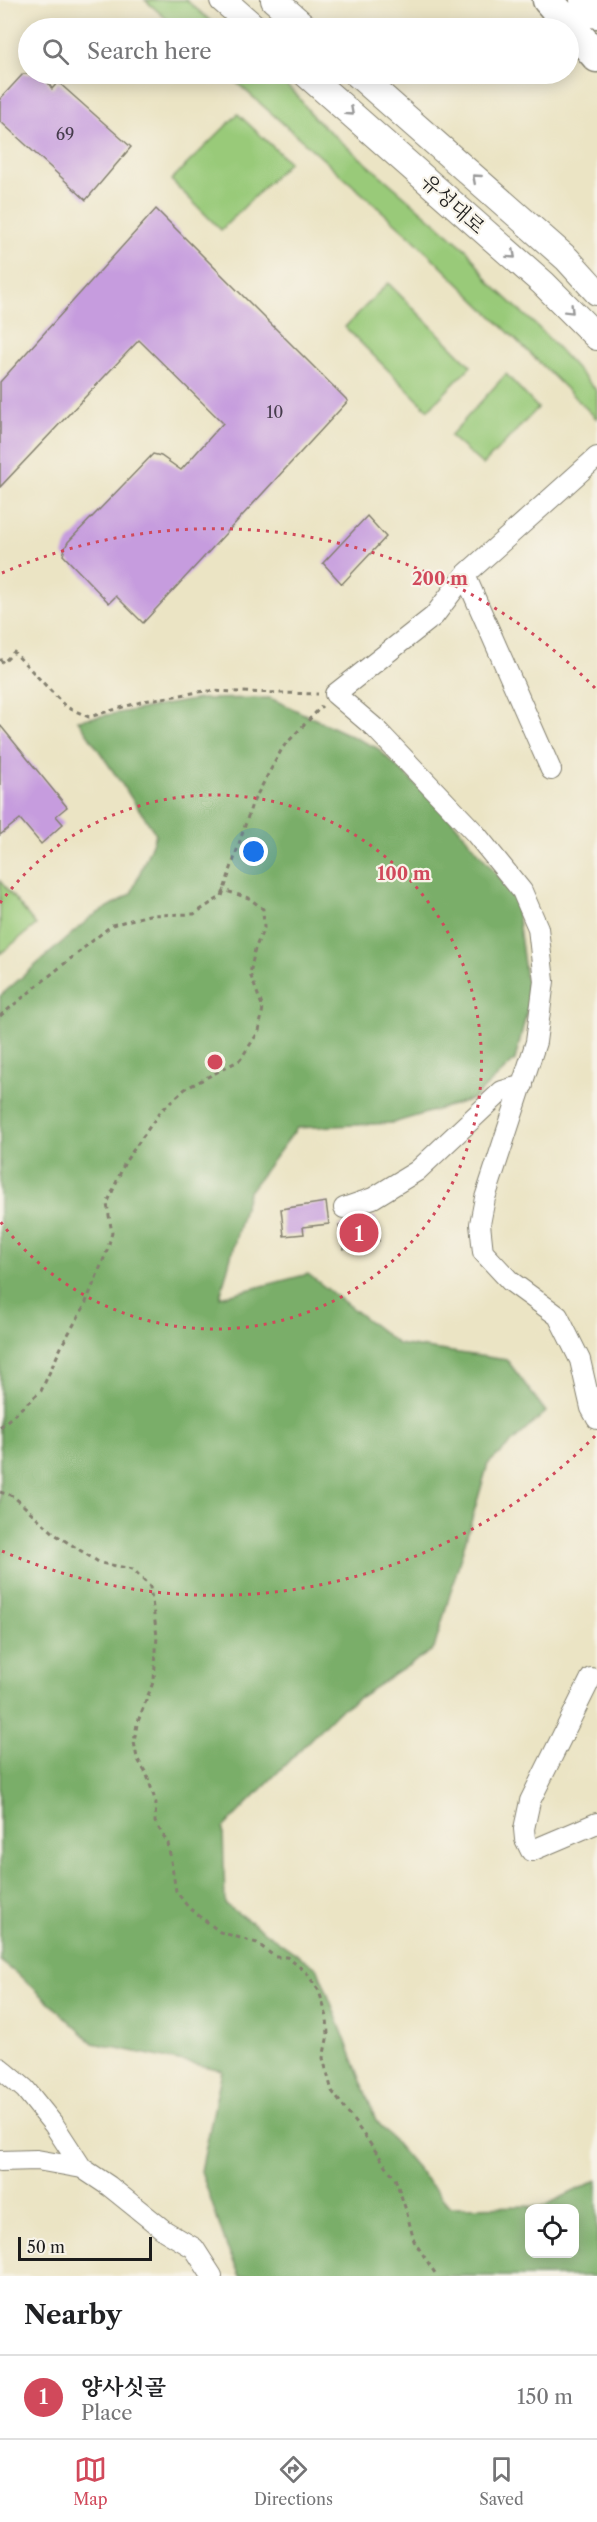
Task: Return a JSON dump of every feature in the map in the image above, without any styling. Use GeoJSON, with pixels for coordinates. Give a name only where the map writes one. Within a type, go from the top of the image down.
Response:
{"type":"FeatureCollection","features":[{"type":"Feature","properties":{"kind":"highway"},"geometry":{"type":"LineString","coordinates":[[548,0],[563,18]]}},
{"type":"Feature","properties":{"kind":"highway"},"geometry":{"type":"LineString","coordinates":[[585,0],[597,13]]}},
{"type":"Feature","properties":{"kind":"highway"},"geometry":{"type":"LineString","coordinates":[[579,36],[597,57]]}},
{"type":"Feature","properties":{"kind":"main road"},"geometry":{"type":"LineString","coordinates":[[223,0],[244,18]]}},
{"type":"Feature","properties":{"kind":"main road"},"geometry":{"type":"LineString","coordinates":[[274,0],[295,18]]}},
{"type":"Feature","properties":{"kind":"main road","name":"유성대로"},"geometry":{"type":"LineString","coordinates":[[317,84],[543,283],[597,337]]}},
{"type":"Feature","properties":{"kind":"main road","name":"유성대로"},"geometry":{"type":"LineString","coordinates":[[368,84],[567,258],[597,292]]}},
{"type":"Feature","properties":{"kind":"street"},"geometry":{"type":"LineString","coordinates":[[597,457],[465,575],[434,616],[335,694],[375,728],[475,833],[522,891],[537,928],[544,981],[536,1042],[485,1198],[480,1224],[483,1252],[510,1281],[558,1316],[580,1360],[591,1408],[597,1419]]}},
{"type":"Feature","properties":{"kind":"street"},"geometry":{"type":"LineString","coordinates":[[465,575],[551,770]]}},
{"type":"Feature","properties":{"kind":"street"},"geometry":{"type":"LineString","coordinates":[[344,1208],[373,1198],[417,1171],[502,1091],[523,1086]]}},
{"type":"Feature","properties":{"kind":"street"},"geometry":{"type":"LineString","coordinates":[[591,1678],[530,1801],[524,1829],[525,1839],[531,1851],[597,1822]]}},
{"type":"Feature","properties":{"kind":"street"},"geometry":{"type":"LineString","coordinates":[[0,2068],[25,2089],[54,2125],[82,2168],[109,2186],[165,2231],[194,2248],[212,2276]]}},
{"type":"Feature","properties":{"kind":"street"},"geometry":{"type":"LineString","coordinates":[[0,2161],[37,2160],[82,2168]]}},
{"type":"Feature","properties":{"kind":"path"},"geometry":{"type":"LineString","coordinates":[[0,659],[3,663],[14,652],[66,706],[89,717],[144,701],[205,691],[335,694]]}},
{"type":"Feature","properties":{"kind":"path"},"geometry":{"type":"LineString","coordinates":[[0,1016],[112,926],[149,915],[194,914],[222,896],[252,804],[283,747],[335,694]]}},
{"type":"Feature","properties":{"kind":"path"},"geometry":{"type":"LineString","coordinates":[[0,1427],[41,1391],[63,1343],[84,1307],[107,1251],[112,1233],[107,1204],[125,1162],[160,1112],[185,1089],[240,1060],[259,1030],[263,1008],[250,974],[255,949],[264,928],[263,909],[249,898],[223,890]]}},
{"type":"Feature","properties":{"kind":"path"},"geometry":{"type":"LineString","coordinates":[[0,1492],[13,1496],[56,1535],[100,1563],[133,1569],[150,1587],[157,1636],[154,1680],[137,1725],[134,1742],[137,1758],[147,1776],[156,1803],[155,1822],[168,1843],[176,1892],[188,1907],[220,1932],[257,1943],[275,1957],[287,1957],[306,1972],[319,1991],[327,2017],[328,2035],[323,2058],[332,2091],[395,2178],[414,2241],[437,2276]]}},
{"type":"Feature","properties":{"kind":"green space"},"geometry":{"type":"Polygon","coordinates":[[[145,0],[186,0],[207,18],[166,18],[145,0]]]}},
{"type":"Feature","properties":{"kind":"green space"},"geometry":{"type":"Polygon","coordinates":[[[238,84],[284,84],[296,94],[314,118],[468,251],[490,283],[541,330],[597,391],[597,419],[411,237],[238,84]]]}},
{"type":"Feature","properties":{"kind":"green space"},"geometry":{"type":"Polygon","coordinates":[[[238,114],[289,162],[221,230],[171,180],[238,114]]]}},
{"type":"Feature","properties":{"kind":"green space"},"geometry":{"type":"Polygon","coordinates":[[[388,283],[471,366],[428,410],[345,327],[388,283]]]}},
{"type":"Feature","properties":{"kind":"green space"},"geometry":{"type":"Polygon","coordinates":[[[506,374],[538,408],[483,465],[450,436],[506,374]]]}},
{"type":"Feature","properties":{"kind":"green space"},"geometry":{"type":"Polygon","coordinates":[[[270,698],[377,748],[446,813],[515,896],[529,1003],[515,1060],[473,1099],[393,1123],[297,1128],[248,1193],[220,1297],[308,1274],[398,1344],[507,1360],[546,1412],[488,1464],[434,1649],[337,1712],[223,1828],[225,1904],[318,1969],[376,2120],[450,2207],[525,2206],[525,2258],[579,2258],[579,2204],[548,2204],[597,2180],[597,2276],[240,2276],[226,2245],[201,2171],[222,2070],[93,2043],[25,1980],[0,1961],[0,996],[91,917],[131,894],[156,834],[78,720],[199,699],[270,698]]]}},
{"type":"Feature","properties":{"kind":"green space"},"geometry":{"type":"Polygon","coordinates":[[[0,881],[36,925],[0,954],[0,881]]]}},
{"type":"Feature","properties":{"kind":"building"},"geometry":{"type":"Polygon","coordinates":[[[18,79],[18,84],[49,84],[52,89],[56,84],[60,84],[131,147],[86,200],[0,121],[0,99],[18,79]]]}},
{"type":"Feature","properties":{"kind":"building"},"geometry":{"type":"Polygon","coordinates":[[[156,209],[348,401],[143,623],[116,596],[109,603],[63,555],[65,548],[68,542],[153,454],[161,456],[181,470],[223,423],[139,340],[0,487],[0,382],[156,209]]]}},
{"type":"Feature","properties":{"kind":"building"},"geometry":{"type":"Polygon","coordinates":[[[367,516],[386,537],[342,584],[323,563],[367,516]]]}},
{"type":"Feature","properties":{"kind":"building"},"geometry":{"type":"Polygon","coordinates":[[[0,725],[67,807],[56,816],[63,824],[41,844],[20,819],[0,835],[0,725]]]}},
{"type":"Feature","properties":{"kind":"building"},"geometry":{"type":"Polygon","coordinates":[[[326,1202],[329,1224],[303,1227],[304,1234],[284,1236],[281,1209],[326,1202]]]}},
{"type":"Feature","properties":{"kind":"building"},"geometry":{"type":"Polygon","coordinates":[[[375,1217],[379,1241],[343,1249],[339,1226],[375,1217]]]}},
{"type":"Feature","properties":{"kind":"place","name":"양사싯골"},"geometry":{"type":"Point","coordinates":[359,1233]}}]}
